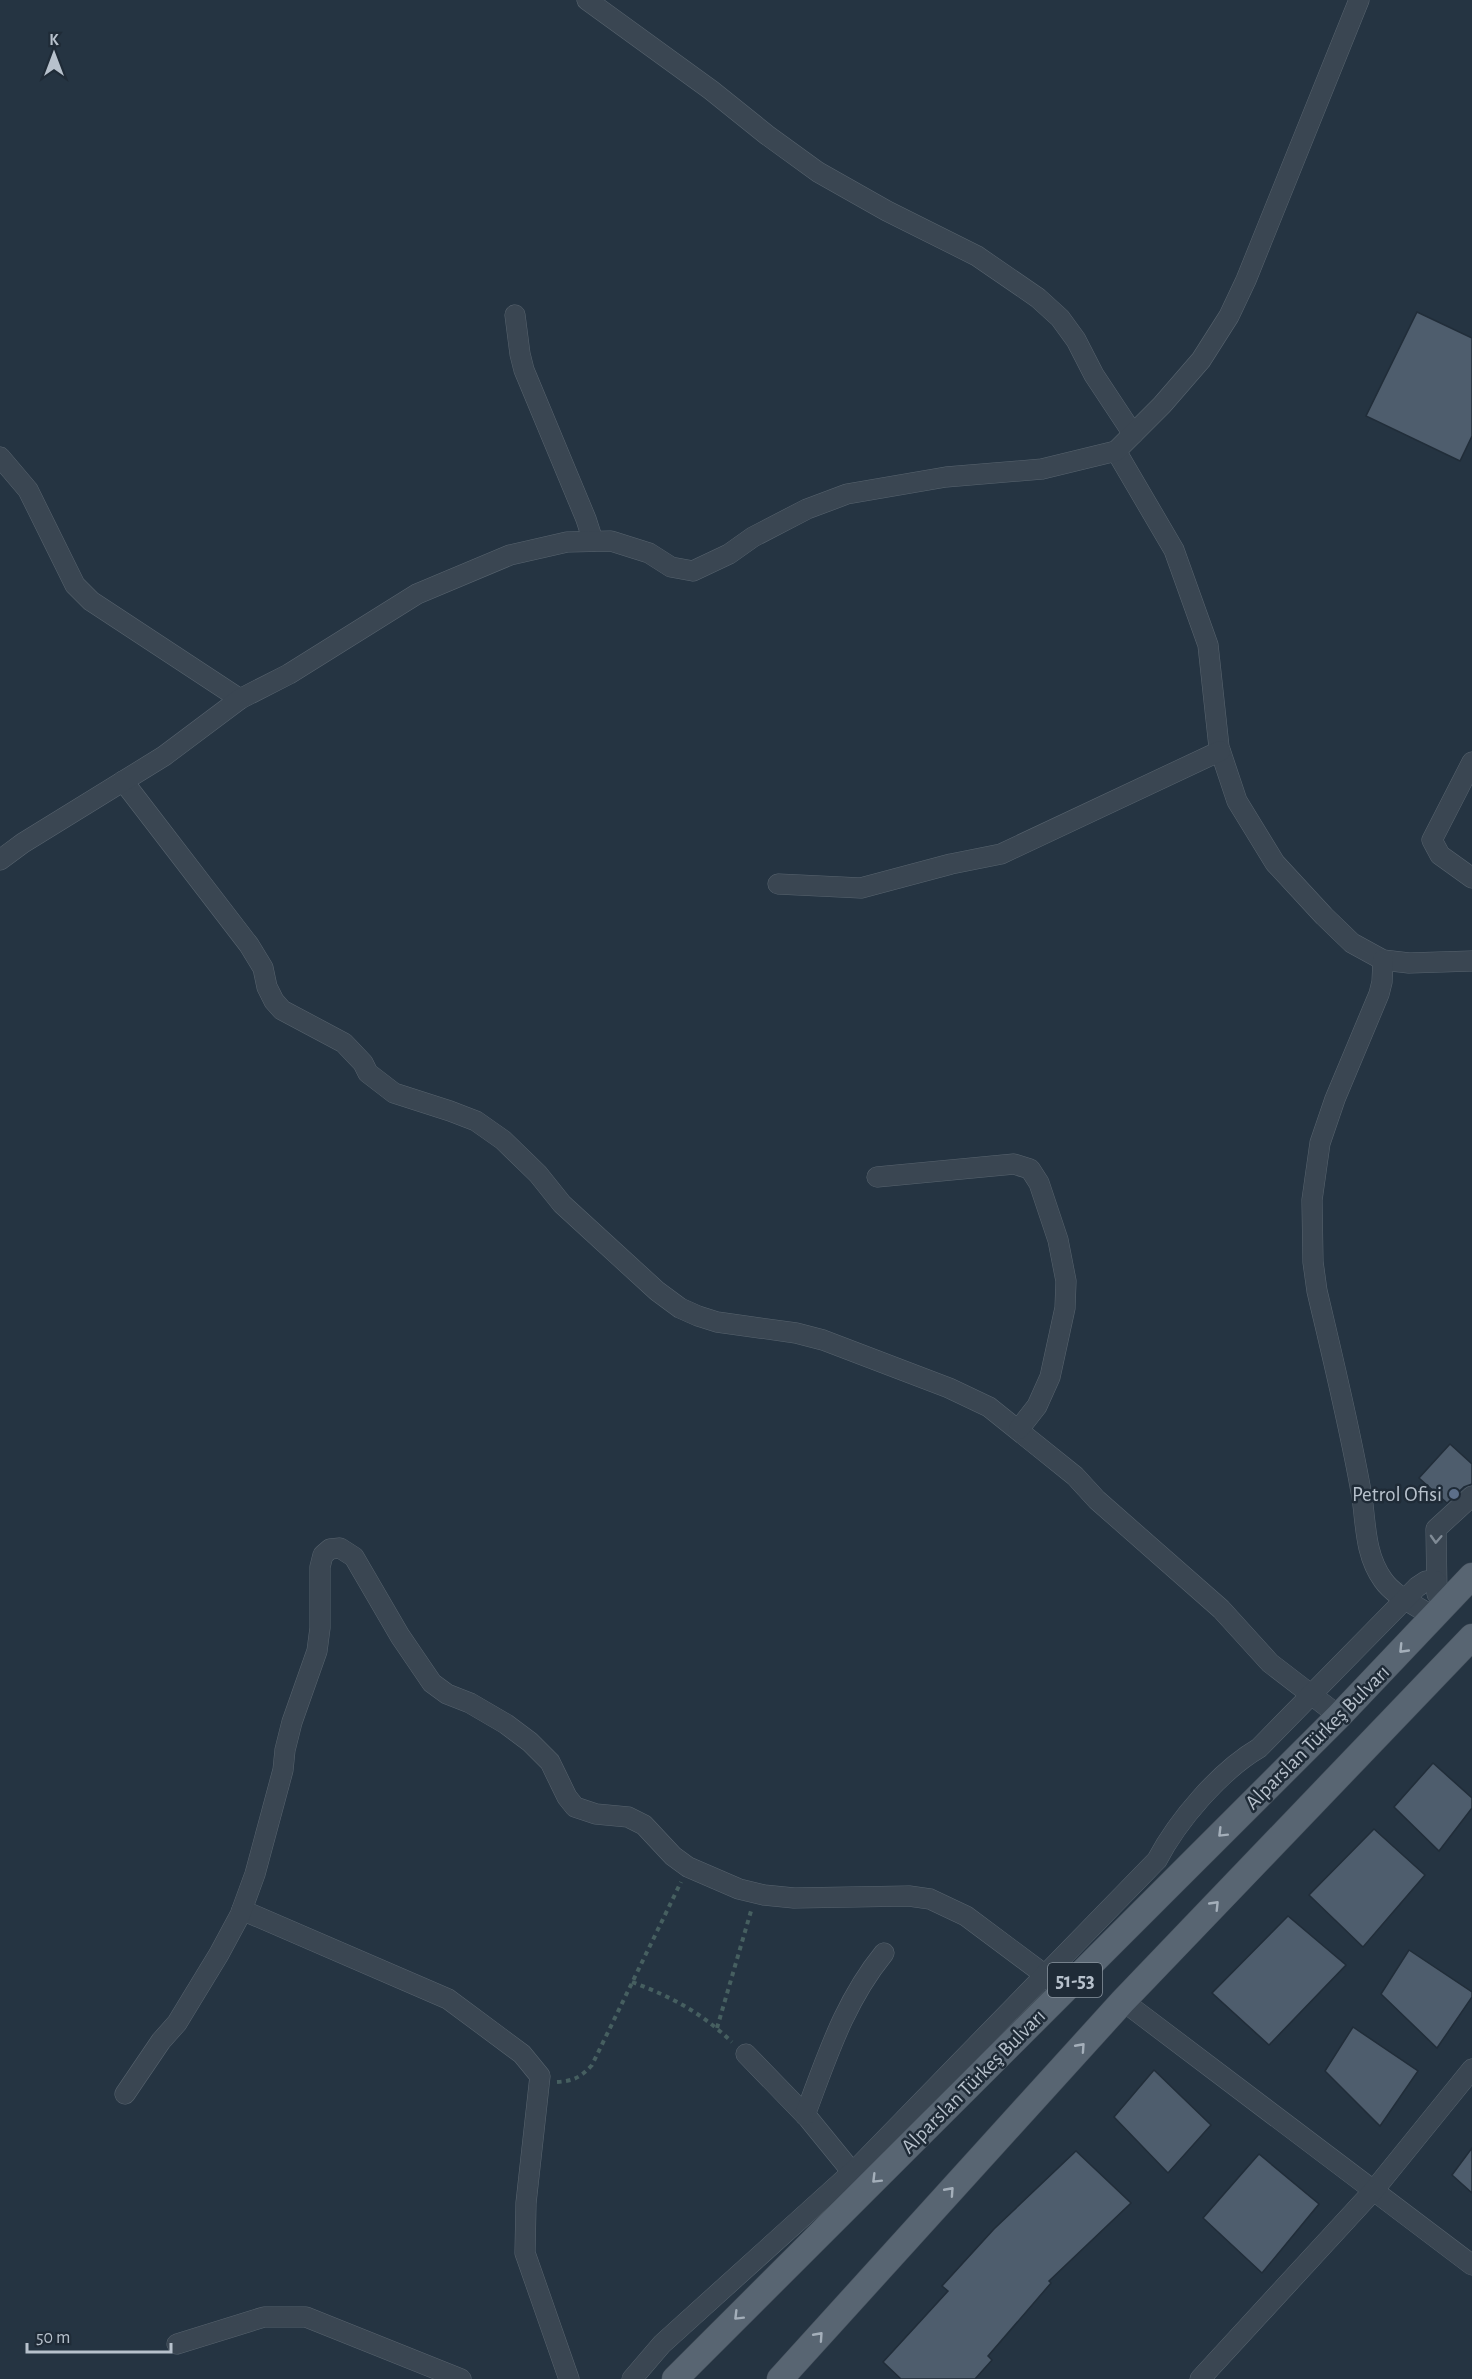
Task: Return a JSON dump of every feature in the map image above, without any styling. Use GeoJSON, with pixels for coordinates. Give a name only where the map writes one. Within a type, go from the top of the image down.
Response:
{"type":"FeatureCollection","features":[{"type":"Feature","properties":{"kind":"main road","name":"Alparslan Türkeş Bulvarı"},"geometry":{"type":"LineString","coordinates":[[675,2379],[1054,1984],[1339,1716],[1472,1576]]}},
{"type":"Feature","properties":{"kind":"main road","name":"Alparslan Türkeş Bulvarı"},"geometry":{"type":"LineString","coordinates":[[780,2379],[1123,2001],[1472,1637]]}},
{"type":"Feature","properties":{"kind":"street"},"geometry":{"type":"LineString","coordinates":[[587,0],[711,90],[818,172],[887,211],[977,256],[1038,298],[1060,318],[1076,340],[1133,434]]}},
{"type":"Feature","properties":{"kind":"street"},"geometry":{"type":"LineString","coordinates":[[0,860],[23,843],[164,756],[240,699],[289,674],[417,594],[510,555],[567,542],[611,541],[649,553],[670,567],[693,571],[729,554],[753,537],[807,509],[847,494],[946,477],[1042,469],[1116,451],[1201,360],[1228,316],[1246,279],[1359,0]]}},
{"type":"Feature","properties":{"kind":"street"},"geometry":{"type":"LineString","coordinates":[[515,315],[524,370],[593,541]]}},
{"type":"Feature","properties":{"kind":"street"},"geometry":{"type":"LineString","coordinates":[[1116,451],[1174,550],[1208,645],[1221,751],[1237,801],[1275,863],[1352,943],[1383,960],[1409,963],[1472,962]]}},
{"type":"Feature","properties":{"kind":"street"},"geometry":{"type":"LineString","coordinates":[[0,457],[28,490],[75,585],[91,601],[240,699]]}},
{"type":"Feature","properties":{"kind":"street"},"geometry":{"type":"LineString","coordinates":[[778,884],[861,888],[951,864],[1001,855],[1221,751]]}},
{"type":"Feature","properties":{"kind":"street"},"geometry":{"type":"LineString","coordinates":[[1472,762],[1432,840],[1440,855],[1472,878]]}},
{"type":"Feature","properties":{"kind":"street"},"geometry":{"type":"LineString","coordinates":[[123,781],[249,945],[263,968],[267,987],[274,1002],[282,1010],[310,1027],[344,1043],[363,1063],[368,1073],[394,1093],[476,1121],[503,1140],[538,1174],[562,1204],[657,1291],[680,1308],[717,1322],[796,1332],[823,1340],[972,1398],[989,1407],[1075,1476],[1096,1500],[1221,1609],[1270,1663],[1339,1716]]}},
{"type":"Feature","properties":{"kind":"street"},"geometry":{"type":"LineString","coordinates":[[1383,960],[1382,982],[1378,994],[1335,1099],[1320,1143],[1312,1200],[1313,1262],[1317,1291],[1362,1497],[1367,1543],[1374,1565],[1383,1581],[1393,1591],[1436,1614],[1436,1529],[1472,1496]]}},
{"type":"Feature","properties":{"kind":"street"},"geometry":{"type":"LineString","coordinates":[[877,1177],[1014,1164],[1030,1169],[1039,1183],[1058,1240],[1066,1281],[1065,1308],[1050,1377],[1037,1406],[1019,1429]]}},
{"type":"Feature","properties":{"kind":"street"},"geometry":{"type":"LineString","coordinates":[[125,2094],[161,2041],[177,2023],[219,1954],[242,1910],[270,1825],[284,1770],[285,1750],[292,1722],[317,1651],[320,1628],[320,1567],[323,1555],[330,1549],[340,1548],[354,1557],[415,1660],[432,1683],[447,1694],[470,1703],[506,1724],[530,1742],[550,1762],[567,1797],[575,1807],[596,1814],[628,1817],[644,1825],[673,1856],[688,1867],[739,1889],[794,1898],[909,1896],[930,1899],[966,1916],[1054,1984]]}},
{"type":"Feature","properties":{"kind":"street"},"geometry":{"type":"LineString","coordinates":[[632,2379],[663,2344],[1054,1984],[1157,1860],[1176,1826],[1240,1759],[1259,1748],[1312,1697],[1406,1598],[1426,1581],[1436,1581]]}},
{"type":"Feature","properties":{"kind":"street"},"geometry":{"type":"LineString","coordinates":[[242,1910],[448,1999],[522,2054],[540,2076],[526,2203],[525,2253],[569,2379]]}},
{"type":"Feature","properties":{"kind":"street"},"geometry":{"type":"LineString","coordinates":[[805,2115],[833,2041],[858,1988],[884,1953]]}},
{"type":"Feature","properties":{"kind":"street"},"geometry":{"type":"LineString","coordinates":[[1123,2001],[1472,2265]]}},
{"type":"Feature","properties":{"kind":"street"},"geometry":{"type":"LineString","coordinates":[[746,2055],[805,2115],[852,2172]]}},
{"type":"Feature","properties":{"kind":"street"},"geometry":{"type":"LineString","coordinates":[[1200,2379],[1374,2190],[1469,2079]]}},
{"type":"Feature","properties":{"kind":"street"},"geometry":{"type":"LineString","coordinates":[[177,2344],[264,2317],[306,2317],[461,2379]]}},
{"type":"Feature","properties":{"kind":"path"},"geometry":{"type":"LineString","coordinates":[[540,2076],[555,2082],[571,2081],[582,2076],[592,2065],[688,1867]]}},
{"type":"Feature","properties":{"kind":"path"},"geometry":{"type":"LineString","coordinates":[[717,2028],[740,1943],[758,1893]]}},
{"type":"Feature","properties":{"kind":"path"},"geometry":{"type":"LineString","coordinates":[[632,1982],[656,1991],[699,2013],[746,2055]]}},
{"type":"Feature","properties":{"kind":"building"},"geometry":{"type":"Polygon","coordinates":[[[1417,312],[1472,338],[1472,436],[1460,461],[1366,416],[1417,312]]]}},
{"type":"Feature","properties":{"kind":"building","name":"Petrol Ofisi"},"geometry":{"type":"Polygon","coordinates":[[[1450,1444],[1472,1464],[1472,1484],[1464,1487],[1447,1503],[1419,1478],[1450,1444]]]}},
{"type":"Feature","properties":{"kind":"building"},"geometry":{"type":"Polygon","coordinates":[[[1433,1763],[1472,1798],[1472,1808],[1439,1851],[1394,1807],[1433,1763]]]}},
{"type":"Feature","properties":{"kind":"building"},"geometry":{"type":"Polygon","coordinates":[[[1374,1829],[1425,1875],[1363,1947],[1309,1895],[1374,1829]]]}},
{"type":"Feature","properties":{"kind":"building"},"geometry":{"type":"Polygon","coordinates":[[[1288,1916],[1346,1965],[1269,2045],[1212,1993],[1288,1916]]]}},
{"type":"Feature","properties":{"kind":"building"},"geometry":{"type":"Polygon","coordinates":[[[1409,1950],[1472,1992],[1472,1997],[1437,2048],[1381,1994],[1409,1950]]]}},
{"type":"Feature","properties":{"kind":"building"},"geometry":{"type":"Polygon","coordinates":[[[1353,2027],[1418,2071],[1380,2126],[1325,2071],[1353,2027]]]}},
{"type":"Feature","properties":{"kind":"building"},"geometry":{"type":"Polygon","coordinates":[[[1154,2070],[1211,2125],[1168,2173],[1114,2117],[1154,2070]]]}},
{"type":"Feature","properties":{"kind":"building"},"geometry":{"type":"Polygon","coordinates":[[[1472,2148],[1472,2193],[1452,2175],[1472,2148]]]}},
{"type":"Feature","properties":{"kind":"building"},"geometry":{"type":"Polygon","coordinates":[[[1076,2151],[1131,2203],[1049,2281],[1051,2283],[988,2356],[992,2360],[975,2379],[901,2379],[883,2362],[948,2291],[942,2286],[994,2229],[1076,2151]]]}},
{"type":"Feature","properties":{"kind":"building"},"geometry":{"type":"Polygon","coordinates":[[[1259,2154],[1319,2204],[1262,2273],[1203,2218],[1259,2154]]]}},
{"type":"Feature","properties":{"kind":"place","name":"Petrol Ofisi"},"geometry":{"type":"Point","coordinates":[1454,1494]}}]}
